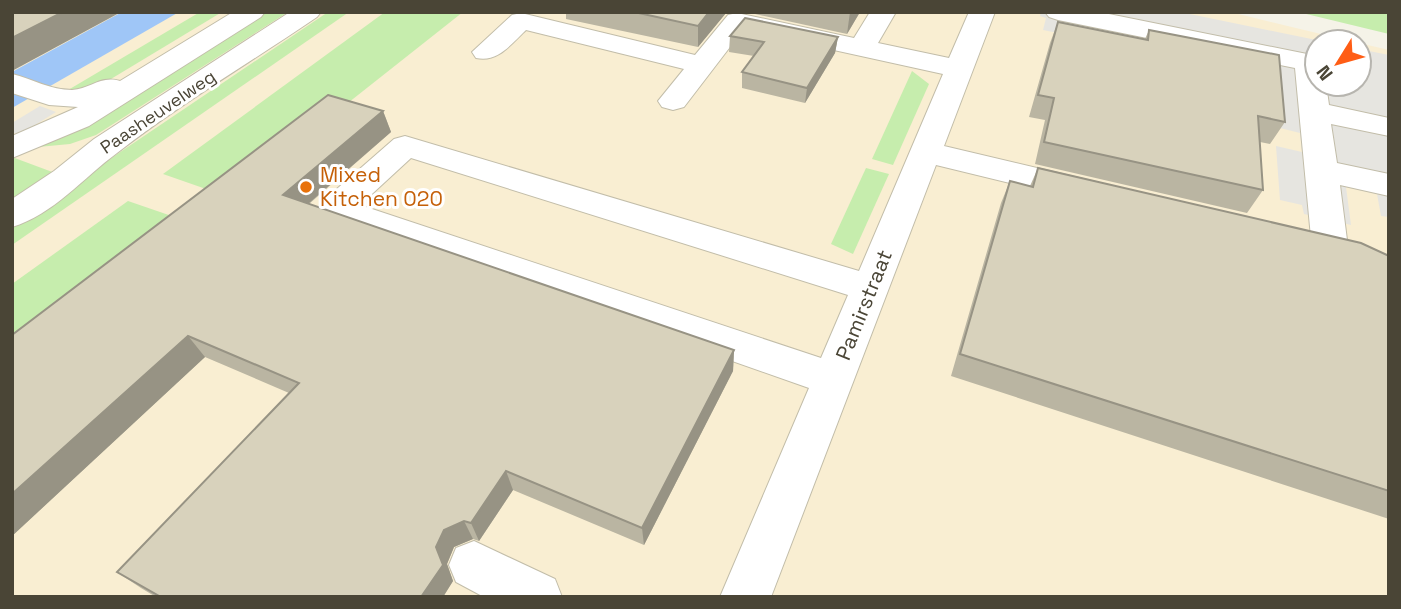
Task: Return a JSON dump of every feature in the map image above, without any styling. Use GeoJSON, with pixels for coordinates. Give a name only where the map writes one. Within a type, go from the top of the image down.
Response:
{"type":"FeatureCollection","features":[{"type":"Feature","properties":{"kind":"street","name":"Paasheuvelweg"},"geometry":{"type":"LineString","coordinates":[[13,147],[78,120],[252,12]]}},
{"type":"Feature","properties":{"kind":"street","name":"Paasheuvelweg"},"geometry":{"type":"LineString","coordinates":[[12,215],[66,179],[105,146],[308,12]]}},
{"type":"Feature","properties":{"kind":"street"},"geometry":{"type":"LineString","coordinates":[[862,48],[883,12]]}},
{"type":"Feature","properties":{"kind":"street","name":"Pamirstraat"},"geometry":{"type":"LineString","coordinates":[[745,597],[982,12]]}},
{"type":"Feature","properties":{"kind":"street"},"geometry":{"type":"LineString","coordinates":[[1058,12],[1309,62],[1321,170],[1317,245],[1353,253],[1365,260]]}},
{"type":"Feature","properties":{"kind":"street"},"geometry":{"type":"LineString","coordinates":[[486,52],[526,17],[702,65]]}},
{"type":"Feature","properties":{"kind":"street"},"geometry":{"type":"LineString","coordinates":[[673,101],[737,21],[959,69]]}},
{"type":"Feature","properties":{"kind":"street"},"geometry":{"type":"LineString","coordinates":[[36,91],[80,99],[111,86],[151,75]]}},
{"type":"Feature","properties":{"kind":"street"},"geometry":{"type":"LineString","coordinates":[[1314,111],[1389,127]]}},
{"type":"Feature","properties":{"kind":"street"},"geometry":{"type":"LineString","coordinates":[[13,147],[48,158],[75,155],[105,146]]}},
{"type":"Feature","properties":{"kind":"street"},"geometry":{"type":"LineString","coordinates":[[833,379],[335,209],[405,146],[870,288]]}},
{"type":"Feature","properties":{"kind":"street"},"geometry":{"type":"LineString","coordinates":[[926,152],[1115,197]]}},
{"type":"Feature","properties":{"kind":"street"},"geometry":{"type":"LineString","coordinates":[[1321,170],[1389,184]]}},
{"type":"Feature","properties":{"kind":"street"},"geometry":{"type":"LineString","coordinates":[[474,565],[537,597]]}},
{"type":"Feature","properties":{"kind":"shaded area"},"geometry":{"type":"Polygon","coordinates":[[[12,12],[1230,12],[1303,30],[1303,98],[1373,98],[1373,46],[1389,50],[1389,597],[12,597],[12,12]]]}},
{"type":"Feature","properties":{"kind":"shaded area"},"geometry":{"type":"Polygon","coordinates":[[[1041,12],[1180,12],[1303,37],[1303,98],[1373,98],[1373,52],[1389,55],[1389,217],[1381,216],[1377,194],[1346,187],[1351,225],[1304,214],[1302,205],[1280,200],[1276,146],[1302,152],[1300,133],[1280,128],[1275,77],[1043,30],[1046,18],[1040,16],[1041,12]]]}},
{"type":"Feature","properties":{"kind":"shaded area"},"geometry":{"type":"Polygon","coordinates":[[[40,106],[56,112],[19,135],[12,132],[12,123],[40,106]]]}},
{"type":"Feature","properties":{"kind":"green space"},"geometry":{"type":"Polygon","coordinates":[[[200,12],[222,12],[96,88],[63,93],[200,12]]]}},
{"type":"Feature","properties":{"kind":"green space"},"geometry":{"type":"Polygon","coordinates":[[[262,12],[288,12],[96,135],[70,144],[38,147],[262,12]]]}},
{"type":"Feature","properties":{"kind":"green space"},"geometry":{"type":"Polygon","coordinates":[[[328,12],[349,12],[12,245],[12,225],[328,12]]]}},
{"type":"Feature","properties":{"kind":"green space"},"geometry":{"type":"Polygon","coordinates":[[[385,12],[463,12],[229,197],[163,174],[385,12]]]}},
{"type":"Feature","properties":{"kind":"green space"},"geometry":{"type":"Polygon","coordinates":[[[1298,12],[1389,12],[1389,34],[1298,12]]]}},
{"type":"Feature","properties":{"kind":"green space"},"geometry":{"type":"Polygon","coordinates":[[[912,71],[929,84],[893,165],[872,159],[912,71]]]}},
{"type":"Feature","properties":{"kind":"green space"},"geometry":{"type":"Polygon","coordinates":[[[12,157],[55,173],[12,205],[12,157]]]}},
{"type":"Feature","properties":{"kind":"green space"},"geometry":{"type":"Polygon","coordinates":[[[866,168],[889,174],[853,254],[831,244],[866,168]]]}},
{"type":"Feature","properties":{"kind":"green space"},"geometry":{"type":"Polygon","coordinates":[[[128,201],[195,224],[12,359],[12,284],[128,201]]]}},
{"type":"Feature","properties":{"kind":"water"},"geometry":{"type":"Polygon","coordinates":[[[122,12],[179,12],[12,108],[12,72],[122,12]]]}},
{"type":"Feature","properties":{"kind":"building"},"geometry":{"type":"Polygon","coordinates":[[[12,12],[63,12],[12,38],[12,12]]]}},
{"type":"Feature","properties":{"kind":"building"},"geometry":{"type":"Polygon","coordinates":[[[634,12],[709,12],[698,26],[634,12]]]}},
{"type":"Feature","properties":{"kind":"building"},"geometry":{"type":"Polygon","coordinates":[[[745,18],[838,37],[807,88],[742,72],[764,42],[730,36],[745,18]]]}},
{"type":"Feature","properties":{"kind":"building"},"geometry":{"type":"Polygon","coordinates":[[[1058,22],[1148,40],[1149,30],[1279,55],[1285,122],[1258,116],[1263,190],[1044,142],[1054,98],[1038,95],[1058,22]]]}},
{"type":"Feature","properties":{"kind":"building"},"geometry":{"type":"Polygon","coordinates":[[[328,95],[383,111],[283,195],[734,350],[642,528],[506,471],[471,523],[464,521],[444,530],[436,547],[443,565],[421,597],[161,597],[117,572],[299,383],[188,336],[12,494],[12,335],[328,95]]]}},
{"type":"Feature","properties":{"kind":"building"},"geometry":{"type":"Polygon","coordinates":[[[1038,168],[1361,243],[1389,256],[1389,491],[960,354],[1010,181],[1033,187],[1038,168]]]}},
{"type":"Feature","properties":{"kind":"place","name":"Mixed Kitchen 020"},"geometry":{"type":"Point","coordinates":[306,187]}}]}
